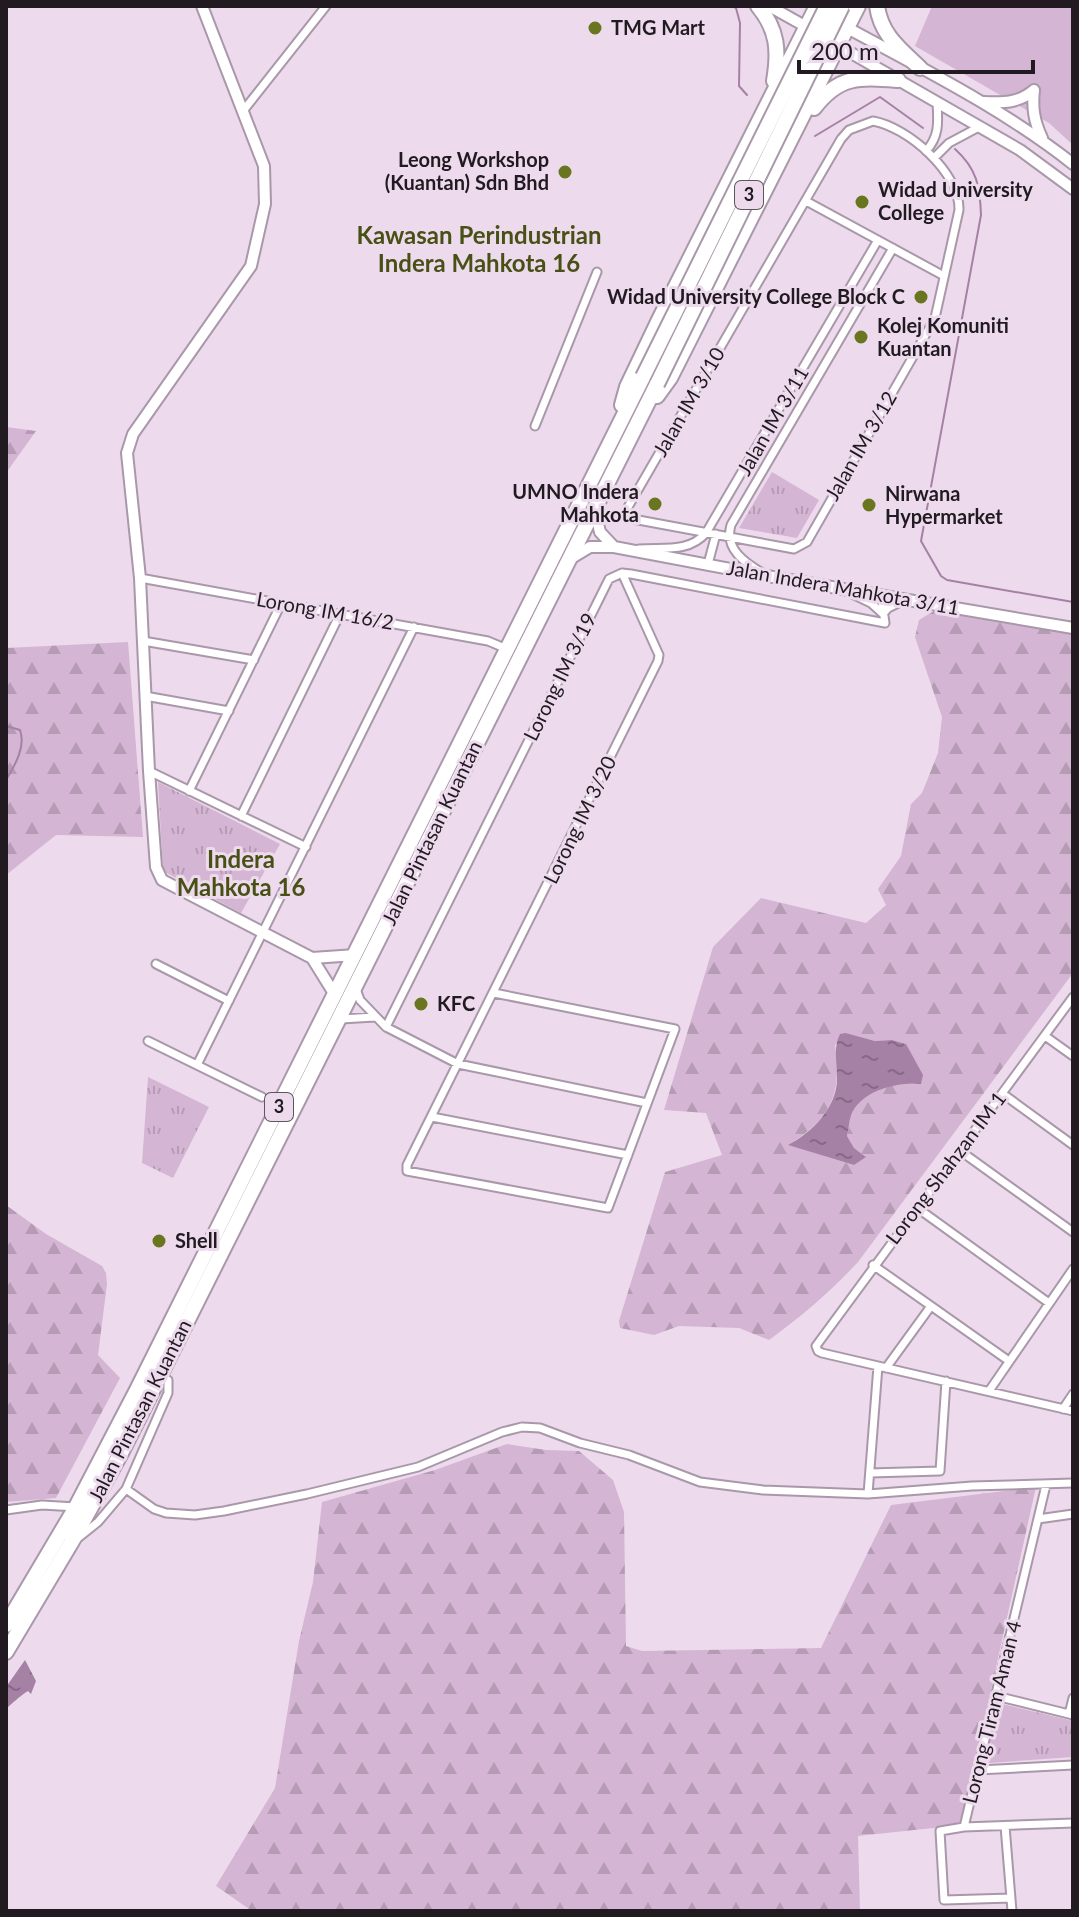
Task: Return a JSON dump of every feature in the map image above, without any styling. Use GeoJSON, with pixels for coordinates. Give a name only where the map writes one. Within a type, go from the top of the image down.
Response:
{"type":"FeatureCollection","features":[{"type":"Feature","properties":{"kind":"highway"},"geometry":{"type":"LineString","coordinates":[[758,6],[777,37],[778,52],[771,97]]}},
{"type":"Feature","properties":{"kind":"highway","name":"Jalan Pintasan Kuantan"},"geometry":{"type":"LineString","coordinates":[[6,1625],[76,1507],[356,955],[616,432],[650,381],[842,6]]}},
{"type":"Feature","properties":{"kind":"highway"},"geometry":{"type":"LineString","coordinates":[[638,422],[670,378],[858,6]]}},
{"type":"Feature","properties":{"kind":"highway"},"geometry":{"type":"LineString","coordinates":[[877,6],[882,28],[889,39],[920,68]]}},
{"type":"Feature","properties":{"kind":"highway"},"geometry":{"type":"LineString","coordinates":[[616,432],[627,387],[817,7]]}},
{"type":"Feature","properties":{"kind":"highway","name":"Jalan Pintasan Kuantan"},"geometry":{"type":"LineString","coordinates":[[6,1652],[71,1543],[159,1375],[341,1019],[638,422],[650,381],[817,7]]}},
{"type":"Feature","properties":{"kind":"highway"},"geometry":{"type":"LineString","coordinates":[[791,58],[799,48],[813,46],[824,55],[826,70]]}},
{"type":"Feature","properties":{"kind":"highway"},"geometry":{"type":"LineString","coordinates":[[796,130],[824,95],[840,83],[863,78],[898,80]]}},
{"type":"Feature","properties":{"kind":"street"},"geometry":{"type":"LineString","coordinates":[[202,6],[264,166],[265,204],[255,253],[243,279],[129,443],[127,453],[140,578],[155,861],[162,880],[312,958],[356,955]]}},
{"type":"Feature","properties":{"kind":"street"},"geometry":{"type":"LineString","coordinates":[[243,111],[326,6]]}},
{"type":"Feature","properties":{"kind":"street"},"geometry":{"type":"LineString","coordinates":[[769,6],[1020,150],[1073,189]]}},
{"type":"Feature","properties":{"kind":"street"},"geometry":{"type":"LineString","coordinates":[[817,7],[848,28],[982,102],[1044,141],[1073,164]]}},
{"type":"Feature","properties":{"kind":"street"},"geometry":{"type":"LineString","coordinates":[[982,102],[1020,100],[1034,90],[1032,107],[1035,123],[1044,141]]}},
{"type":"Feature","properties":{"kind":"street"},"geometry":{"type":"LineString","coordinates":[[926,151],[936,139],[937,102]]}},
{"type":"Feature","properties":{"kind":"street","name":"Jalan IM 3/12"},"geometry":{"type":"LineString","coordinates":[[729,537],[794,549],[807,542],[935,318],[959,202],[948,173],[934,158],[884,123],[873,121],[849,130],[841,139],[806,201]]}},
{"type":"Feature","properties":{"kind":"street"},"geometry":{"type":"LineString","coordinates":[[1020,126],[1020,150]]}},
{"type":"Feature","properties":{"kind":"street"},"geometry":{"type":"LineString","coordinates":[[934,158],[949,143],[979,127]]}},
{"type":"Feature","properties":{"kind":"street"},"geometry":{"type":"LineString","coordinates":[[806,201],[944,276]]}},
{"type":"Feature","properties":{"kind":"street","name":"Jalan IM 3/10"},"geometry":{"type":"LineString","coordinates":[[729,537],[633,519],[628,514],[628,507],[806,201]]}},
{"type":"Feature","properties":{"kind":"street","name":"Jalan IM 3/11"},"geometry":{"type":"LineString","coordinates":[[706,533],[878,240]]}},
{"type":"Feature","properties":{"kind":"street","name":"Jalan IM 3/11"},"geometry":{"type":"LineString","coordinates":[[729,537],[731,525],[893,248]]}},
{"type":"Feature","properties":{"kind":"street"},"geometry":{"type":"LineString","coordinates":[[535,426],[597,272]]}},
{"type":"Feature","properties":{"kind":"street"},"geometry":{"type":"LineString","coordinates":[[806,365],[820,373]]}},
{"type":"Feature","properties":{"kind":"street"},"geometry":{"type":"LineString","coordinates":[[595,505],[600,532],[614,547]]}},
{"type":"Feature","properties":{"kind":"street"},"geometry":{"type":"LineString","coordinates":[[633,550],[682,547],[696,542],[706,533]]}},
{"type":"Feature","properties":{"kind":"street"},"geometry":{"type":"LineString","coordinates":[[708,564],[716,534]]}},
{"type":"Feature","properties":{"kind":"street"},"geometry":{"type":"LineString","coordinates":[[729,537],[732,548],[743,559],[778,578]]}},
{"type":"Feature","properties":{"kind":"street","name":"Jalan Indera Mahkota 3/11"},"geometry":{"type":"LineString","coordinates":[[566,563],[576,553],[590,547],[614,547],[1073,628]]}},
{"type":"Feature","properties":{"kind":"street"},"geometry":{"type":"LineString","coordinates":[[622,573],[884,619]]}},
{"type":"Feature","properties":{"kind":"street","name":"Lorong IM 3/20"},"geometry":{"type":"LineString","coordinates":[[622,573],[659,655],[658,661],[407,1165],[407,1171],[608,1208],[628,1155]]}},
{"type":"Feature","properties":{"kind":"street","name":"Lorong IM 3/19"},"geometry":{"type":"LineString","coordinates":[[386,1027],[609,579],[622,573]]}},
{"type":"Feature","properties":{"kind":"street","name":"Lorong IM 16/2"},"geometry":{"type":"LineString","coordinates":[[140,578],[488,641],[507,649]]}},
{"type":"Feature","properties":{"kind":"street"},"geometry":{"type":"LineString","coordinates":[[844,589],[871,603],[884,619]]}},
{"type":"Feature","properties":{"kind":"street"},"geometry":{"type":"LineString","coordinates":[[881,595],[884,619]]}},
{"type":"Feature","properties":{"kind":"street"},"geometry":{"type":"LineString","coordinates":[[884,619],[888,608],[908,599]]}},
{"type":"Feature","properties":{"kind":"street"},"geometry":{"type":"LineString","coordinates":[[189,791],[281,604]]}},
{"type":"Feature","properties":{"kind":"street"},"geometry":{"type":"LineString","coordinates":[[241,816],[340,614]]}},
{"type":"Feature","properties":{"kind":"street"},"geometry":{"type":"LineString","coordinates":[[197,1065],[414,627]]}},
{"type":"Feature","properties":{"kind":"street"},"geometry":{"type":"LineString","coordinates":[[143,641],[254,660]]}},
{"type":"Feature","properties":{"kind":"street"},"geometry":{"type":"LineString","coordinates":[[145,696],[229,711]]}},
{"type":"Feature","properties":{"kind":"street"},"geometry":{"type":"LineString","coordinates":[[149,771],[306,847]]}},
{"type":"Feature","properties":{"kind":"street"},"geometry":{"type":"LineString","coordinates":[[312,958],[335,995]]}},
{"type":"Feature","properties":{"kind":"street"},"geometry":{"type":"LineString","coordinates":[[156,964],[229,1001]]}},
{"type":"Feature","properties":{"kind":"street"},"geometry":{"type":"LineString","coordinates":[[356,989],[360,1000],[386,1027],[458,1064],[647,1103]]}},
{"type":"Feature","properties":{"kind":"street"},"geometry":{"type":"LineString","coordinates":[[432,1117],[628,1155],[675,1029],[494,993]]}},
{"type":"Feature","properties":{"kind":"street","name":"Lorong Shahzan IM 1"},"geometry":{"type":"LineString","coordinates":[[882,1367],[818,1351],[816,1346],[1073,997]]}},
{"type":"Feature","properties":{"kind":"street"},"geometry":{"type":"LineString","coordinates":[[341,1019],[375,1017]]}},
{"type":"Feature","properties":{"kind":"street"},"geometry":{"type":"LineString","coordinates":[[1045,1036],[1073,1056]]}},
{"type":"Feature","properties":{"kind":"street"},"geometry":{"type":"LineString","coordinates":[[148,1041],[262,1097]]}},
{"type":"Feature","properties":{"kind":"street"},"geometry":{"type":"LineString","coordinates":[[1003,1094],[1073,1145]]}},
{"type":"Feature","properties":{"kind":"street"},"geometry":{"type":"LineString","coordinates":[[959,1150],[1073,1232]]}},
{"type":"Feature","properties":{"kind":"street"},"geometry":{"type":"LineString","coordinates":[[916,1207],[1049,1303]]}},
{"type":"Feature","properties":{"kind":"street"},"geometry":{"type":"LineString","coordinates":[[873,1265],[1009,1361]]}},
{"type":"Feature","properties":{"kind":"street"},"geometry":{"type":"LineString","coordinates":[[989,1391],[1073,1269]]}},
{"type":"Feature","properties":{"kind":"street"},"geometry":{"type":"LineString","coordinates":[[868,1494],[882,1367],[931,1306]]}},
{"type":"Feature","properties":{"kind":"street"},"geometry":{"type":"LineString","coordinates":[[882,1367],[1073,1411]]}},
{"type":"Feature","properties":{"kind":"street"},"geometry":{"type":"LineString","coordinates":[[71,1543],[98,1522],[126,1489],[168,1393],[168,1380],[159,1375]]}},
{"type":"Feature","properties":{"kind":"street"},"geometry":{"type":"LineString","coordinates":[[870,1473],[940,1471],[946,1381]]}},
{"type":"Feature","properties":{"kind":"street"},"geometry":{"type":"LineString","coordinates":[[1063,1409],[1073,1394]]}},
{"type":"Feature","properties":{"kind":"street"},"geometry":{"type":"LineString","coordinates":[[126,1489],[154,1509],[166,1513],[195,1515],[224,1511],[418,1467],[502,1432],[522,1427],[540,1428],[580,1443],[629,1455],[700,1482],[763,1490],[868,1494],[972,1486],[1073,1483]]}},
{"type":"Feature","properties":{"kind":"street","name":"Lorong Tiram Aman 4"},"geometry":{"type":"LineString","coordinates":[[1011,1898],[944,1900],[939,1834],[943,1829],[964,1827],[1046,1485]]}},
{"type":"Feature","properties":{"kind":"street"},"geometry":{"type":"LineString","coordinates":[[6,1510],[42,1505],[76,1507]]}},
{"type":"Feature","properties":{"kind":"street"},"geometry":{"type":"LineString","coordinates":[[1038,1519],[1073,1514]]}},
{"type":"Feature","properties":{"kind":"street"},"geometry":{"type":"LineString","coordinates":[[996,1696],[1071,1714],[1073,1698]]}},
{"type":"Feature","properties":{"kind":"street"},"geometry":{"type":"LineString","coordinates":[[978,1770],[1073,1765]]}},
{"type":"Feature","properties":{"kind":"street"},"geometry":{"type":"LineString","coordinates":[[964,1827],[1073,1823]]}},
{"type":"Feature","properties":{"kind":"street"},"geometry":{"type":"LineString","coordinates":[[1005,1826],[1012,1911]]}},
{"type":"Feature","properties":{"kind":"green space"},"geometry":{"type":"Polygon","coordinates":[[[932,6],[1073,6],[1073,145],[1049,123],[915,46],[932,6]]]}},
{"type":"Feature","properties":{"kind":"green space"},"geometry":{"type":"Polygon","coordinates":[[[6,427],[36,431],[6,473],[6,427]]]}},
{"type":"Feature","properties":{"kind":"green space"},"geometry":{"type":"Polygon","coordinates":[[[772,472],[819,500],[797,538],[739,528],[772,472]]]}},
{"type":"Feature","properties":{"kind":"green space"},"geometry":{"type":"Polygon","coordinates":[[[944,605],[1073,629],[1073,973],[858,1262],[793,1322],[769,1340],[739,1328],[679,1326],[654,1335],[620,1328],[619,1321],[665,1172],[722,1155],[706,1113],[664,1110],[713,947],[761,898],[866,923],[886,905],[878,889],[901,856],[911,804],[922,793],[938,753],[942,717],[915,637],[919,620],[944,605]],[[846,1033],[835,1045],[837,1078],[830,1104],[815,1125],[789,1145],[854,1165],[865,1156],[854,1148],[847,1136],[852,1114],[859,1103],[883,1088],[920,1084],[906,1044],[892,1040],[875,1041],[846,1033]]]}},
{"type":"Feature","properties":{"kind":"green space"},"geometry":{"type":"Polygon","coordinates":[[[128,642],[143,837],[56,835],[6,875],[6,648],[128,642]]]}},
{"type":"Feature","properties":{"kind":"green space"},"geometry":{"type":"Polygon","coordinates":[[[158,782],[280,844],[241,913],[163,871],[158,782]]]}},
{"type":"Feature","properties":{"kind":"green space"},"geometry":{"type":"Polygon","coordinates":[[[148,1077],[209,1107],[173,1178],[142,1163],[148,1077]]]}},
{"type":"Feature","properties":{"kind":"green space"},"geometry":{"type":"Polygon","coordinates":[[[6,1205],[46,1234],[102,1266],[106,1273],[98,1355],[120,1378],[56,1498],[6,1502],[6,1205]]]}},
{"type":"Feature","properties":{"kind":"green space"},"geometry":{"type":"Polygon","coordinates":[[[507,1444],[579,1451],[613,1480],[624,1512],[626,1646],[642,1651],[821,1648],[891,1505],[1036,1487],[961,1825],[858,1836],[860,1911],[252,1911],[216,1886],[275,1788],[299,1641],[313,1582],[322,1502],[435,1470],[507,1444]]]}},
{"type":"Feature","properties":{"kind":"green space"},"geometry":{"type":"Polygon","coordinates":[[[998,1703],[1073,1721],[1073,1757],[989,1763],[983,1756],[998,1703]]]}},
{"type":"Feature","properties":{"kind":"water"},"geometry":{"type":"Polygon","coordinates":[[[840,1034],[875,1041],[892,1040],[906,1044],[923,1075],[921,1084],[883,1088],[859,1103],[852,1114],[847,1136],[854,1148],[866,1157],[854,1165],[788,1145],[815,1125],[829,1108],[836,1088],[837,1044],[840,1034]]]}},
{"type":"Feature","properties":{"kind":"water"},"geometry":{"type":"Polygon","coordinates":[[[25,1660],[36,1681],[31,1694],[28,1691],[6,1709],[6,1687],[25,1660]]]}},
{"type":"Feature","properties":{"kind":"waterway"},"geometry":{"type":"LineString","coordinates":[[732,6],[736,8],[740,23],[739,86],[747,95]]}},
{"type":"Feature","properties":{"kind":"waterway"},"geometry":{"type":"LineString","coordinates":[[815,136],[880,97],[923,128]]}},
{"type":"Feature","properties":{"kind":"waterway"},"geometry":{"type":"LineString","coordinates":[[955,149],[976,179],[981,215],[921,541],[941,576],[947,580],[1073,602]]}},
{"type":"Feature","properties":{"kind":"waterway"},"geometry":{"type":"LineString","coordinates":[[6,726],[20,730],[22,743],[19,756],[6,780]]}},
{"type":"Feature","properties":{"kind":"place","name":"TMG Mart"},"geometry":{"type":"Point","coordinates":[595,28]}},
{"type":"Feature","properties":{"kind":"place","name":"Leong Workshop (Kuantan) Sdn Bhd"},"geometry":{"type":"Point","coordinates":[565,172]}},
{"type":"Feature","properties":{"kind":"place","name":"Widad University College"},"geometry":{"type":"Point","coordinates":[862,202]}},
{"type":"Feature","properties":{"kind":"place","name":"Widad University College Block C"},"geometry":{"type":"Point","coordinates":[921,297]}},
{"type":"Feature","properties":{"kind":"place","name":"Kolej Komuniti Kuantan"},"geometry":{"type":"Point","coordinates":[861,337]}},
{"type":"Feature","properties":{"kind":"place","name":"UMNO Indera Mahkota"},"geometry":{"type":"Point","coordinates":[655,504]}},
{"type":"Feature","properties":{"kind":"place","name":"Nirwana Hypermarket"},"geometry":{"type":"Point","coordinates":[869,505]}},
{"type":"Feature","properties":{"kind":"place","name":"KFC"},"geometry":{"type":"Point","coordinates":[421,1004]}},
{"type":"Feature","properties":{"kind":"place","name":"Shell"},"geometry":{"type":"Point","coordinates":[159,1241]}},
{"type":"Feature","properties":{"kind":"district","name":"Kawasan Perindustrian Indera Mahkota 16"},"geometry":{"type":"Point","coordinates":[479,250]}},
{"type":"Feature","properties":{"kind":"district","name":"Indera Mahkota 16"},"geometry":{"type":"Point","coordinates":[241,874]}}]}
